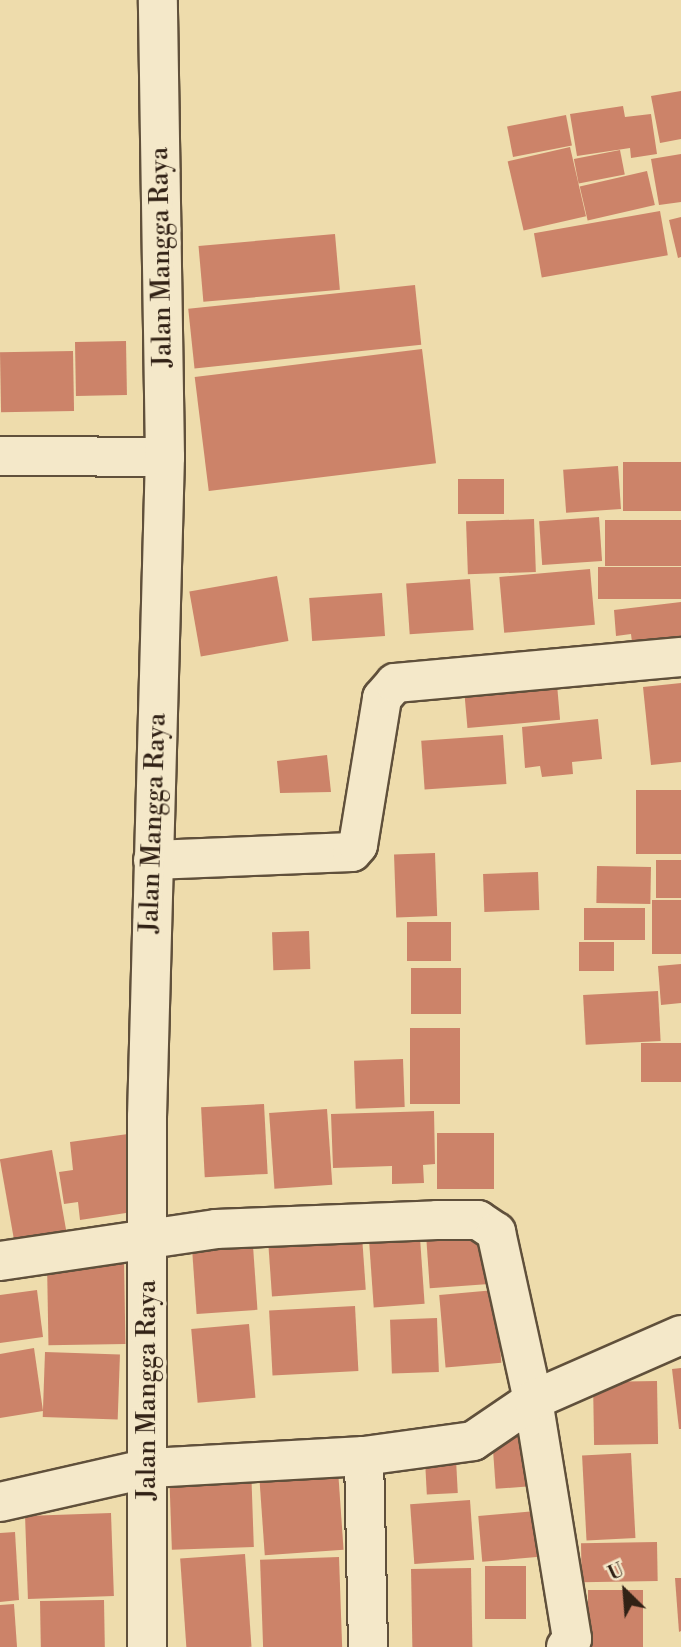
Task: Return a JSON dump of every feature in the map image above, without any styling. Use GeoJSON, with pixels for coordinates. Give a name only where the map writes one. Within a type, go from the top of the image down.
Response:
{"type":"FeatureCollection","features":[{"type":"Feature","properties":{"kind":"street","name":"Jalan Mangga Raya"},"geometry":{"type":"LineString","coordinates":[[147,1647],[147,1239],[153,860],[165,457],[158,0]]}},
{"type":"Feature","properties":{"kind":"street"},"geometry":{"type":"LineString","coordinates":[[0,456],[165,457]]}},
{"type":"Feature","properties":{"kind":"street"},"geometry":{"type":"LineString","coordinates":[[153,860],[352,852],[358,845],[382,698],[395,683],[681,657]]}},
{"type":"Feature","properties":{"kind":"street"},"geometry":{"type":"LineString","coordinates":[[0,1261],[216,1229],[478,1220],[496,1232],[533,1400],[572,1639],[566,1647]]}},
{"type":"Feature","properties":{"kind":"street"},"geometry":{"type":"LineString","coordinates":[[0,1502],[149,1468],[364,1456],[473,1441],[533,1400],[681,1335]]}},
{"type":"Feature","properties":{"kind":"street"},"geometry":{"type":"LineString","coordinates":[[364,1456],[368,1647]]}},
{"type":"Feature","properties":{"kind":"building"},"geometry":{"type":"Polygon","coordinates":[[[681,91],[681,139],[660,143],[651,96],[681,91]]]}},
{"type":"Feature","properties":{"kind":"building"},"geometry":{"type":"Polygon","coordinates":[[[623,106],[625,117],[651,114],[657,154],[631,158],[630,148],[577,156],[570,114],[623,106]]]}},
{"type":"Feature","properties":{"kind":"building"},"geometry":{"type":"Polygon","coordinates":[[[566,115],[572,145],[513,157],[507,126],[566,115]]]}},
{"type":"Feature","properties":{"kind":"building"},"geometry":{"type":"Polygon","coordinates":[[[570,147],[586,216],[524,231],[508,161],[570,147]]]}},
{"type":"Feature","properties":{"kind":"building"},"geometry":{"type":"Polygon","coordinates":[[[620,150],[625,175],[579,184],[574,159],[620,150]]]}},
{"type":"Feature","properties":{"kind":"building"},"geometry":{"type":"Polygon","coordinates":[[[681,154],[681,202],[659,205],[651,159],[681,154]]]}},
{"type":"Feature","properties":{"kind":"building"},"geometry":{"type":"Polygon","coordinates":[[[647,171],[655,205],[588,221],[580,187],[647,171]]]}},
{"type":"Feature","properties":{"kind":"building"},"geometry":{"type":"Polygon","coordinates":[[[660,211],[668,255],[542,278],[534,233],[660,211]]]}},
{"type":"Feature","properties":{"kind":"building"},"geometry":{"type":"Polygon","coordinates":[[[681,217],[681,257],[678,258],[669,220],[681,217]]]}},
{"type":"Feature","properties":{"kind":"building"},"geometry":{"type":"Polygon","coordinates":[[[335,234],[340,290],[203,302],[199,246],[335,234]]]}},
{"type":"Feature","properties":{"kind":"building"},"geometry":{"type":"Polygon","coordinates":[[[415,285],[421,345],[195,369],[188,309],[415,285]]]}},
{"type":"Feature","properties":{"kind":"building"},"geometry":{"type":"Polygon","coordinates":[[[126,341],[127,395],[76,396],[75,342],[126,341]]]}},
{"type":"Feature","properties":{"kind":"building"},"geometry":{"type":"Polygon","coordinates":[[[422,349],[436,463],[209,491],[195,377],[422,349]]]}},
{"type":"Feature","properties":{"kind":"building"},"geometry":{"type":"Polygon","coordinates":[[[73,351],[74,411],[1,412],[0,352],[73,351]]]}},
{"type":"Feature","properties":{"kind":"building"},"geometry":{"type":"Polygon","coordinates":[[[623,462],[681,462],[681,511],[623,511],[623,462]]]}},
{"type":"Feature","properties":{"kind":"building"},"geometry":{"type":"Polygon","coordinates":[[[618,466],[621,509],[566,513],[563,470],[618,466]]]}},
{"type":"Feature","properties":{"kind":"building"},"geometry":{"type":"Polygon","coordinates":[[[458,479],[504,479],[504,514],[458,514],[458,479]]]}},
{"type":"Feature","properties":{"kind":"building"},"geometry":{"type":"Polygon","coordinates":[[[599,517],[602,561],[542,565],[539,521],[599,517]]]}},
{"type":"Feature","properties":{"kind":"building"},"geometry":{"type":"Polygon","coordinates":[[[534,519],[536,572],[468,574],[466,521],[534,519]]]}},
{"type":"Feature","properties":{"kind":"building"},"geometry":{"type":"Polygon","coordinates":[[[605,520],[681,520],[681,566],[605,566],[605,520]]]}},
{"type":"Feature","properties":{"kind":"building"},"geometry":{"type":"Polygon","coordinates":[[[598,567],[681,567],[681,599],[598,599],[598,567]]]}},
{"type":"Feature","properties":{"kind":"building"},"geometry":{"type":"Polygon","coordinates":[[[590,569],[595,625],[504,633],[499,577],[590,569]]]}},
{"type":"Feature","properties":{"kind":"building"},"geometry":{"type":"Polygon","coordinates":[[[277,576],[288,641],[201,656],[189,591],[277,576]]]}},
{"type":"Feature","properties":{"kind":"building"},"geometry":{"type":"Polygon","coordinates":[[[470,579],[474,630],[410,634],[406,583],[470,579]]]}},
{"type":"Feature","properties":{"kind":"building"},"geometry":{"type":"Polygon","coordinates":[[[382,593],[385,636],[312,641],[309,598],[382,593]]]}},
{"type":"Feature","properties":{"kind":"building"},"geometry":{"type":"Polygon","coordinates":[[[681,602],[681,653],[634,659],[631,634],[616,636],[614,610],[681,602]]]}},
{"type":"Feature","properties":{"kind":"building"},"geometry":{"type":"Polygon","coordinates":[[[556,673],[560,720],[467,728],[463,681],[556,673]]]}},
{"type":"Feature","properties":{"kind":"building"},"geometry":{"type":"Polygon","coordinates":[[[681,683],[681,762],[651,765],[643,687],[681,683]]]}},
{"type":"Feature","properties":{"kind":"building"},"geometry":{"type":"Polygon","coordinates":[[[598,719],[602,759],[572,762],[573,774],[542,777],[540,766],[525,768],[522,727],[598,719]]]}},
{"type":"Feature","properties":{"kind":"building"},"geometry":{"type":"Polygon","coordinates":[[[503,735],[506,784],[425,790],[421,741],[503,735]]]}},
{"type":"Feature","properties":{"kind":"building"},"geometry":{"type":"Polygon","coordinates":[[[327,755],[331,792],[280,793],[277,761],[327,755]]]}},
{"type":"Feature","properties":{"kind":"building"},"geometry":{"type":"Polygon","coordinates":[[[636,790],[681,790],[681,854],[636,854],[636,790]]]}},
{"type":"Feature","properties":{"kind":"building"},"geometry":{"type":"Polygon","coordinates":[[[435,853],[437,916],[396,917],[394,854],[435,853]]]}},
{"type":"Feature","properties":{"kind":"building"},"geometry":{"type":"Polygon","coordinates":[[[656,860],[681,860],[681,898],[656,898],[656,860]]]}},
{"type":"Feature","properties":{"kind":"building"},"geometry":{"type":"Polygon","coordinates":[[[597,866],[651,867],[650,904],[596,903],[597,866]]]}},
{"type":"Feature","properties":{"kind":"building"},"geometry":{"type":"Polygon","coordinates":[[[538,872],[539,910],[484,912],[483,874],[538,872]]]}},
{"type":"Feature","properties":{"kind":"building"},"geometry":{"type":"Polygon","coordinates":[[[652,900],[681,900],[681,954],[652,954],[652,900]]]}},
{"type":"Feature","properties":{"kind":"building"},"geometry":{"type":"Polygon","coordinates":[[[584,908],[645,908],[645,940],[584,940],[584,908]]]}},
{"type":"Feature","properties":{"kind":"building"},"geometry":{"type":"Polygon","coordinates":[[[407,922],[451,922],[451,961],[407,961],[407,922]]]}},
{"type":"Feature","properties":{"kind":"building"},"geometry":{"type":"Polygon","coordinates":[[[309,931],[310,969],[273,970],[272,932],[309,931]]]}},
{"type":"Feature","properties":{"kind":"building"},"geometry":{"type":"Polygon","coordinates":[[[579,942],[614,942],[614,971],[579,971],[579,942]]]}},
{"type":"Feature","properties":{"kind":"building"},"geometry":{"type":"Polygon","coordinates":[[[681,964],[681,1003],[661,1005],[658,966],[681,964]]]}},
{"type":"Feature","properties":{"kind":"building"},"geometry":{"type":"Polygon","coordinates":[[[411,968],[461,968],[461,1014],[411,1014],[411,968]]]}},
{"type":"Feature","properties":{"kind":"building"},"geometry":{"type":"Polygon","coordinates":[[[658,991],[661,1041],[586,1045],[583,995],[658,991]]]}},
{"type":"Feature","properties":{"kind":"building"},"geometry":{"type":"Polygon","coordinates":[[[410,1028],[460,1028],[460,1104],[410,1104],[410,1028]]]}},
{"type":"Feature","properties":{"kind":"building"},"geometry":{"type":"Polygon","coordinates":[[[641,1043],[681,1043],[681,1082],[641,1082],[641,1043]]]}},
{"type":"Feature","properties":{"kind":"building"},"geometry":{"type":"Polygon","coordinates":[[[403,1059],[405,1107],[356,1109],[354,1061],[403,1059]]]}},
{"type":"Feature","properties":{"kind":"building"},"geometry":{"type":"Polygon","coordinates":[[[264,1104],[268,1174],[205,1177],[201,1107],[264,1104]]]}},
{"type":"Feature","properties":{"kind":"building"},"geometry":{"type":"Polygon","coordinates":[[[327,1109],[332,1185],[274,1189],[269,1113],[327,1109]]]}},
{"type":"Feature","properties":{"kind":"building"},"geometry":{"type":"Polygon","coordinates":[[[434,1111],[435,1164],[423,1165],[424,1183],[392,1184],[392,1166],[333,1168],[331,1114],[434,1111]]]}},
{"type":"Feature","properties":{"kind":"building"},"geometry":{"type":"Polygon","coordinates":[[[437,1133],[494,1133],[494,1189],[437,1189],[437,1133]]]}},
{"type":"Feature","properties":{"kind":"building"},"geometry":{"type":"Polygon","coordinates":[[[128,1134],[139,1211],[80,1220],[78,1202],[64,1204],[59,1172],[73,1170],[70,1142],[128,1134]]]}},
{"type":"Feature","properties":{"kind":"building"},"geometry":{"type":"Polygon","coordinates":[[[52,1150],[67,1233],[14,1242],[0,1159],[52,1150]]]}},
{"type":"Feature","properties":{"kind":"building"},"geometry":{"type":"Polygon","coordinates":[[[489,1232],[493,1284],[430,1288],[426,1236],[489,1232]]]}},
{"type":"Feature","properties":{"kind":"building"},"geometry":{"type":"Polygon","coordinates":[[[362,1236],[366,1290],[272,1296],[268,1243],[362,1236]]]}},
{"type":"Feature","properties":{"kind":"building"},"geometry":{"type":"Polygon","coordinates":[[[420,1238],[425,1304],[374,1307],[369,1242],[420,1238]]]}},
{"type":"Feature","properties":{"kind":"building"},"geometry":{"type":"Polygon","coordinates":[[[253,1246],[257,1310],[197,1314],[192,1250],[253,1246]]]}},
{"type":"Feature","properties":{"kind":"building"},"geometry":{"type":"Polygon","coordinates":[[[124,1261],[125,1344],[48,1345],[47,1262],[124,1261]]]}},
{"type":"Feature","properties":{"kind":"building"},"geometry":{"type":"Polygon","coordinates":[[[37,1290],[43,1337],[0,1343],[0,1295],[37,1290]]]}},
{"type":"Feature","properties":{"kind":"building"},"geometry":{"type":"Polygon","coordinates":[[[495,1290],[501,1363],[446,1368],[439,1295],[495,1290]]]}},
{"type":"Feature","properties":{"kind":"building"},"geometry":{"type":"Polygon","coordinates":[[[355,1306],[358,1371],[273,1375],[269,1311],[355,1306]]]}},
{"type":"Feature","properties":{"kind":"building"},"geometry":{"type":"Polygon","coordinates":[[[437,1318],[439,1372],[392,1374],[390,1320],[437,1318]]]}},
{"type":"Feature","properties":{"kind":"building"},"geometry":{"type":"Polygon","coordinates":[[[249,1324],[255,1398],[198,1403],[191,1329],[249,1324]]]}},
{"type":"Feature","properties":{"kind":"building"},"geometry":{"type":"Polygon","coordinates":[[[34,1348],[43,1411],[0,1418],[0,1354],[34,1348]]]}},
{"type":"Feature","properties":{"kind":"building"},"geometry":{"type":"Polygon","coordinates":[[[45,1352],[120,1355],[118,1420],[43,1417],[45,1352]]]}},
{"type":"Feature","properties":{"kind":"building"},"geometry":{"type":"Polygon","coordinates":[[[681,1368],[681,1429],[679,1429],[672,1369],[681,1368]]]}},
{"type":"Feature","properties":{"kind":"building"},"geometry":{"type":"Polygon","coordinates":[[[657,1381],[658,1444],[594,1445],[593,1382],[657,1381]]]}},
{"type":"Feature","properties":{"kind":"building"},"geometry":{"type":"Polygon","coordinates":[[[533,1434],[537,1486],[496,1489],[492,1437],[533,1434]]]}},
{"type":"Feature","properties":{"kind":"building"},"geometry":{"type":"Polygon","coordinates":[[[631,1453],[635,1538],[587,1540],[582,1456],[631,1453]]]}},
{"type":"Feature","properties":{"kind":"building"},"geometry":{"type":"Polygon","coordinates":[[[456,1459],[458,1493],[427,1495],[425,1461],[456,1459]]]}},
{"type":"Feature","properties":{"kind":"building"},"geometry":{"type":"Polygon","coordinates":[[[251,1466],[254,1547],[172,1550],[169,1469],[251,1466]]]}},
{"type":"Feature","properties":{"kind":"building"},"geometry":{"type":"Polygon","coordinates":[[[338,1470],[344,1550],[265,1555],[259,1476],[338,1470]]]}},
{"type":"Feature","properties":{"kind":"building"},"geometry":{"type":"Polygon","coordinates":[[[470,1500],[474,1560],[414,1564],[410,1504],[470,1500]]]}},
{"type":"Feature","properties":{"kind":"building"},"geometry":{"type":"Polygon","coordinates":[[[547,1510],[551,1556],[482,1562],[478,1516],[547,1510]]]}},
{"type":"Feature","properties":{"kind":"building"},"geometry":{"type":"Polygon","coordinates":[[[111,1513],[114,1596],[28,1599],[25,1516],[111,1513]]]}},
{"type":"Feature","properties":{"kind":"building"},"geometry":{"type":"Polygon","coordinates":[[[15,1532],[19,1600],[0,1602],[0,1533],[15,1532]]]}},
{"type":"Feature","properties":{"kind":"building"},"geometry":{"type":"Polygon","coordinates":[[[657,1542],[658,1581],[582,1582],[581,1543],[657,1542]]]}},
{"type":"Feature","properties":{"kind":"building"},"geometry":{"type":"Polygon","coordinates":[[[245,1554],[251,1647],[186,1647],[180,1559],[245,1554]]]}},
{"type":"Feature","properties":{"kind":"building"},"geometry":{"type":"Polygon","coordinates":[[[339,1557],[342,1647],[263,1647],[260,1560],[339,1557]]]}},
{"type":"Feature","properties":{"kind":"building"},"geometry":{"type":"Polygon","coordinates":[[[485,1566],[526,1566],[526,1619],[485,1619],[485,1566]]]}},
{"type":"Feature","properties":{"kind":"building"},"geometry":{"type":"Polygon","coordinates":[[[471,1568],[472,1647],[412,1647],[411,1569],[471,1568]]]}},
{"type":"Feature","properties":{"kind":"building"},"geometry":{"type":"Polygon","coordinates":[[[675,1578],[681,1578],[679,1632],[675,1578]]]}},
{"type":"Feature","properties":{"kind":"building"},"geometry":{"type":"Polygon","coordinates":[[[588,1590],[643,1590],[643,1647],[588,1647],[588,1590]]]}},
{"type":"Feature","properties":{"kind":"building"},"geometry":{"type":"Polygon","coordinates":[[[104,1600],[105,1647],[41,1647],[40,1601],[104,1600]]]}},
{"type":"Feature","properties":{"kind":"building"},"geometry":{"type":"Polygon","coordinates":[[[14,1604],[17,1647],[0,1647],[0,1605],[14,1604]]]}}]}
